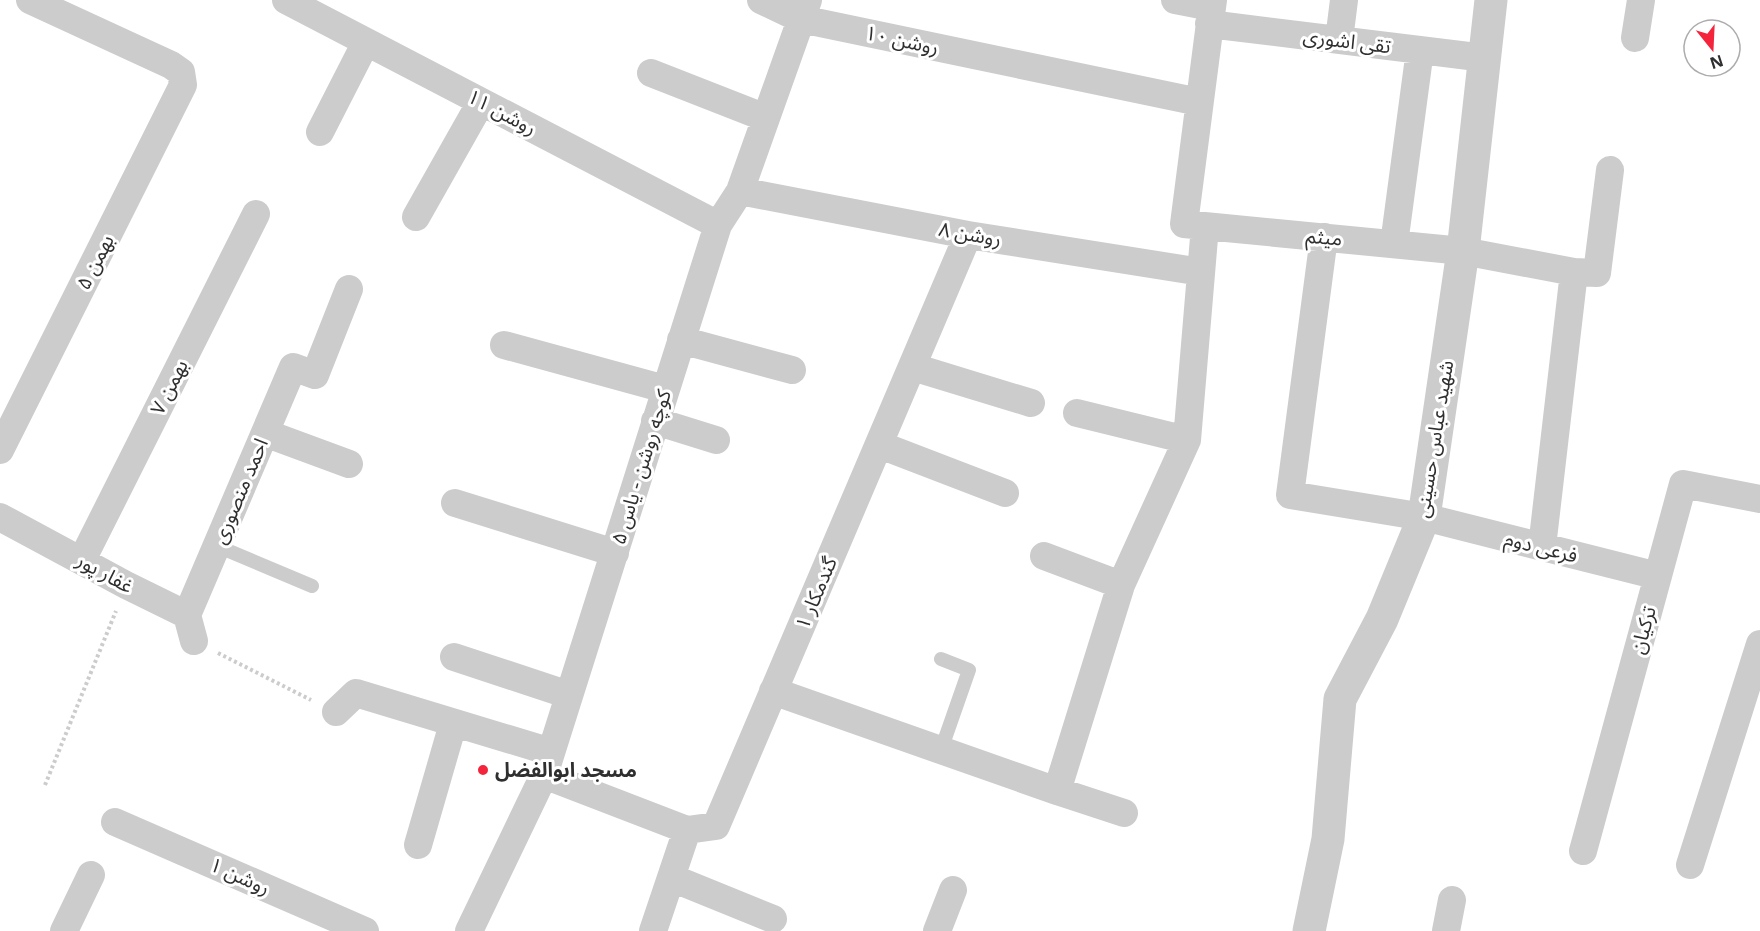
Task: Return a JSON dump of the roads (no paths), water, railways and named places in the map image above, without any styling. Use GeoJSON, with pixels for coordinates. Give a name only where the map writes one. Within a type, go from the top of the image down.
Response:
{"type":"FeatureCollection","features":[{"type":"Feature","properties":{"kind":"street","name":"بهمن ۵"},"geometry":{"type":"LineString","coordinates":[[0,450],[183,85],[181,72],[171,65],[30,0]]}},
{"type":"Feature","properties":{"kind":"street","name":"روشن ۱۱"},"geometry":{"type":"LineString","coordinates":[[286,0],[717,225]]}},
{"type":"Feature","properties":{"kind":"street","name":"روشن ۱۰"},"geometry":{"type":"LineString","coordinates":[[761,0],[1003,61],[1199,102]]}},
{"type":"Feature","properties":{"kind":"street","name":"تقی اشوری"},"geometry":{"type":"LineString","coordinates":[[1175,0],[1339,40],[1485,58]]}},
{"type":"Feature","properties":{"kind":"street"},"geometry":{"type":"LineString","coordinates":[[1339,40],[1344,0]]}},
{"type":"Feature","properties":{"kind":"street","name":"شهید عباس حسینی"},"geometry":{"type":"LineString","coordinates":[[1308,931],[1328,838],[1340,699],[1382,619],[1424,517],[1463,250],[1491,0]]}},
{"type":"Feature","properties":{"kind":"street"},"geometry":{"type":"LineString","coordinates":[[1635,38],[1641,0]]}},
{"type":"Feature","properties":{"kind":"street","name":"کوچه روشن - یاس ۵"},"geometry":{"type":"LineString","coordinates":[[469,931],[547,764],[717,225],[740,190],[805,10]]}},
{"type":"Feature","properties":{"kind":"street"},"geometry":{"type":"LineString","coordinates":[[1057,791],[1121,585],[1187,440],[1201,272],[1195,225],[1199,102],[1211,10]]}},
{"type":"Feature","properties":{"kind":"street"},"geometry":{"type":"LineString","coordinates":[[320,132],[366,42]]}},
{"type":"Feature","properties":{"kind":"street"},"geometry":{"type":"LineString","coordinates":[[1394,244],[1420,50]]}},
{"type":"Feature","properties":{"kind":"street"},"geometry":{"type":"LineString","coordinates":[[651,73],[766,118]]}},
{"type":"Feature","properties":{"kind":"street"},"geometry":{"type":"LineString","coordinates":[[416,217],[481,102]]}},
{"type":"Feature","properties":{"kind":"street"},"geometry":{"type":"LineString","coordinates":[[1542,547],[1574,272],[1597,273],[1610,170]]}},
{"type":"Feature","properties":{"kind":"street","name":"روشن ۸"},"geometry":{"type":"LineString","coordinates":[[740,190],[968,235],[1201,272]]}},
{"type":"Feature","properties":{"kind":"street","name":"بهمن ۷"},"geometry":{"type":"LineString","coordinates":[[82,560],[256,214]]}},
{"type":"Feature","properties":{"kind":"street","name":"میثم"},"geometry":{"type":"LineString","coordinates":[[1195,225],[1463,250],[1574,272]]}},
{"type":"Feature","properties":{"kind":"street","name":"گندمکار ۱"},"geometry":{"type":"LineString","coordinates":[[687,830],[716,826],[968,235]]}},
{"type":"Feature","properties":{"kind":"street","name":"فرعی دوم"},"geometry":{"type":"LineString","coordinates":[[1324,237],[1290,495],[1424,517],[1658,576]]}},
{"type":"Feature","properties":{"kind":"street","name":"احمد منصوری"},"geometry":{"type":"LineString","coordinates":[[190,628],[217,546],[293,367],[315,375],[349,289]]}},
{"type":"Feature","properties":{"kind":"street"},"geometry":{"type":"LineString","coordinates":[[681,340],[792,370]]}},
{"type":"Feature","properties":{"kind":"street"},"geometry":{"type":"LineString","coordinates":[[504,345],[664,389]]}},
{"type":"Feature","properties":{"kind":"street"},"geometry":{"type":"LineString","coordinates":[[913,367],[1031,403]]}},
{"type":"Feature","properties":{"kind":"street"},"geometry":{"type":"LineString","coordinates":[[1077,414],[1187,440]]}},
{"type":"Feature","properties":{"kind":"street"},"geometry":{"type":"LineString","coordinates":[[655,421],[716,440]]}},
{"type":"Feature","properties":{"kind":"street"},"geometry":{"type":"LineString","coordinates":[[265,433],[349,464]]}},
{"type":"Feature","properties":{"kind":"street"},"geometry":{"type":"LineString","coordinates":[[880,445],[1005,494]]}},
{"type":"Feature","properties":{"kind":"street","name":"ترکیان"},"geometry":{"type":"LineString","coordinates":[[1583,851],[1683,484],[1760,499]]}},
{"type":"Feature","properties":{"kind":"street"},"geometry":{"type":"LineString","coordinates":[[455,503],[615,553]]}},
{"type":"Feature","properties":{"kind":"street","name":"غفار پور"},"geometry":{"type":"LineString","coordinates":[[0,517],[126,585],[190,628]]}},
{"type":"Feature","properties":{"kind":"street"},"geometry":{"type":"LineString","coordinates":[[1044,556],[1121,585]]}},
{"type":"Feature","properties":{"kind":"street"},"geometry":{"type":"LineString","coordinates":[[1690,865],[1760,644]]}},
{"type":"Feature","properties":{"kind":"street"},"geometry":{"type":"LineString","coordinates":[[454,657],[569,696]]}},
{"type":"Feature","properties":{"kind":"street"},"geometry":{"type":"LineString","coordinates":[[774,691],[1124,813]]}},
{"type":"Feature","properties":{"kind":"street"},"geometry":{"type":"LineString","coordinates":[[336,712],[356,693],[453,724],[547,764],[687,830],[653,931]]}},
{"type":"Feature","properties":{"kind":"street"},"geometry":{"type":"LineString","coordinates":[[418,845],[453,724]]}},
{"type":"Feature","properties":{"kind":"street","name":"روشن ۱"},"geometry":{"type":"LineString","coordinates":[[115,822],[364,931]]}},
{"type":"Feature","properties":{"kind":"street"},"geometry":{"type":"LineString","coordinates":[[64,931],[91,875]]}},
{"type":"Feature","properties":{"kind":"street"},"geometry":{"type":"LineString","coordinates":[[672,878],[773,919]]}},
{"type":"Feature","properties":{"kind":"street"},"geometry":{"type":"LineString","coordinates":[[937,931],[953,890]]}},
{"type":"Feature","properties":{"kind":"street"},"geometry":{"type":"LineString","coordinates":[[1446,931],[1452,900]]}},
{"type":"Feature","properties":{"kind":"lane"},"geometry":{"type":"LineString","coordinates":[[217,546],[312,586]]}},
{"type":"Feature","properties":{"kind":"lane"},"geometry":{"type":"LineString","coordinates":[[941,659],[969,670],[941,750]]}},
{"type":"Feature","properties":{"kind":"place","name":"مسجد ابوالفضل"},"geometry":{"type":"Point","coordinates":[483,770]}}]}
